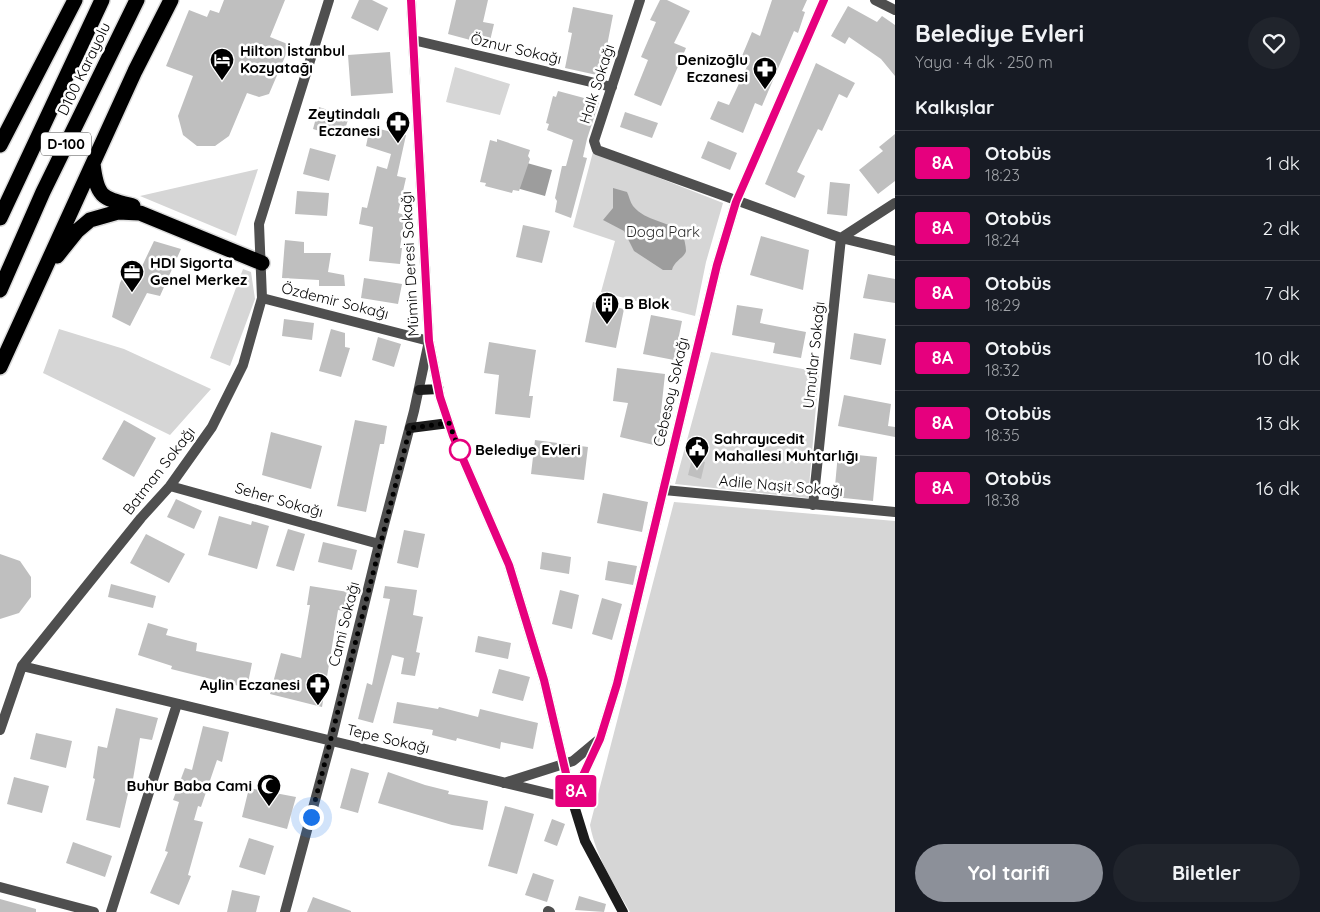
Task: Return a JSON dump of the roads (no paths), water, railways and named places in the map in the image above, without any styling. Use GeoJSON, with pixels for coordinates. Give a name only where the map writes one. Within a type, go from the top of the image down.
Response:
{"type":"FeatureCollection","features":[{"type":"Feature","properties":{"kind":"highway"},"geometry":{"type":"LineString","coordinates":[[0,145],[75,0]]}},
{"type":"Feature","properties":{"kind":"highway","name":"D100 Karayolu"},"geometry":{"type":"LineString","coordinates":[[0,218],[102,0]]}},
{"type":"Feature","properties":{"kind":"highway","name":"D100 Karayolu"},"geometry":{"type":"LineString","coordinates":[[0,290],[43,192],[137,0]]}},
{"type":"Feature","properties":{"kind":"highway"},"geometry":{"type":"LineString","coordinates":[[0,366],[135,71],[171,0]]}},
{"type":"Feature","properties":{"kind":"highway"},"geometry":{"type":"LineString","coordinates":[[93,164],[96,186],[99,193],[105,198],[152,214],[261,258]]}},
{"type":"Feature","properties":{"kind":"highway"},"geometry":{"type":"LineString","coordinates":[[42,275],[77,231],[90,220],[118,212],[152,214]]}},
{"type":"Feature","properties":{"kind":"street","name":"Batman Sokağı"},"geometry":{"type":"LineString","coordinates":[[0,730],[22,666],[141,518],[170,486],[212,427],[243,366],[262,298],[259,224],[329,0]]}},
{"type":"Feature","properties":{"kind":"street","name":"Mümin Deresi Sokağı"},"geometry":{"type":"LineString","coordinates":[[411,0],[429,341],[439,389],[449,423],[509,565],[568,762],[572,799],[585,841],[623,912]]}},
{"type":"Feature","properties":{"kind":"street","name":"Halk Sokağı"},"geometry":{"type":"LineString","coordinates":[[640,0],[594,141],[597,150],[736,202]]}},
{"type":"Feature","properties":{"kind":"street","name":"Cebesoy Sokağı"},"geometry":{"type":"LineString","coordinates":[[572,799],[600,739],[617,684],[717,265],[736,202],[824,0]]}},
{"type":"Feature","properties":{"kind":"street"},"geometry":{"type":"LineString","coordinates":[[874,0],[895,10]]}},
{"type":"Feature","properties":{"kind":"street","name":"Öznur Sokağı"},"geometry":{"type":"LineString","coordinates":[[413,40],[612,88]]}},
{"type":"Feature","properties":{"kind":"street"},"geometry":{"type":"LineString","coordinates":[[736,202],[841,238],[895,251]]}},
{"type":"Feature","properties":{"kind":"street"},"geometry":{"type":"LineString","coordinates":[[841,238],[895,203]]}},
{"type":"Feature","properties":{"kind":"street","name":"Umutlar Sokağı"},"geometry":{"type":"LineString","coordinates":[[813,505],[841,238]]}},
{"type":"Feature","properties":{"kind":"street","name":"Özdemir Sokağı"},"geometry":{"type":"LineString","coordinates":[[262,298],[429,341]]}},
{"type":"Feature","properties":{"kind":"street","name":"Cami Sokağı"},"geometry":{"type":"LineString","coordinates":[[285,912],[331,741],[379,544],[410,428],[429,341]]}},
{"type":"Feature","properties":{"kind":"street"},"geometry":{"type":"LineString","coordinates":[[419,390],[439,389]]}},
{"type":"Feature","properties":{"kind":"street"},"geometry":{"type":"LineString","coordinates":[[410,428],[449,423]]}},
{"type":"Feature","properties":{"kind":"street","name":"Seher Sokağı"},"geometry":{"type":"LineString","coordinates":[[170,486],[379,544]]}},
{"type":"Feature","properties":{"kind":"street","name":"Adile Naşit Sokağı"},"geometry":{"type":"LineString","coordinates":[[664,490],[895,512]]}},
{"type":"Feature","properties":{"kind":"street","name":"Tepe Sokağı"},"geometry":{"type":"LineString","coordinates":[[22,666],[572,799]]}},
{"type":"Feature","properties":{"kind":"street"},"geometry":{"type":"LineString","coordinates":[[110,912],[178,704]]}},
{"type":"Feature","properties":{"kind":"street"},"geometry":{"type":"LineString","coordinates":[[504,782],[568,762],[600,739]]}},
{"type":"Feature","properties":{"kind":"street"},"geometry":{"type":"LineString","coordinates":[[568,762],[581,763],[586,771]]}},
{"type":"Feature","properties":{"kind":"street"},"geometry":{"type":"LineString","coordinates":[[0,887],[94,912]]}},
{"type":"Feature","properties":{"kind":"place","name":"Hilton İstanbul Kozyatağı"},"geometry":{"type":"Point","coordinates":[222,81]}},
{"type":"Feature","properties":{"kind":"place","name":"Denizoğlu Eczanesi"},"geometry":{"type":"Point","coordinates":[765,90]}},
{"type":"Feature","properties":{"kind":"place","name":"Zeytindalı Eczanesi"},"geometry":{"type":"Point","coordinates":[398,144]}},
{"type":"Feature","properties":{"kind":"place","name":"HDI Sigorta Genel Merkez"},"geometry":{"type":"Point","coordinates":[132,293]}},
{"type":"Feature","properties":{"kind":"place","name":"B Blok"},"geometry":{"type":"Point","coordinates":[607,325]}},
{"type":"Feature","properties":{"kind":"place","name":"Belediye Evleri"},"geometry":{"type":"Point","coordinates":[460,450]}},
{"type":"Feature","properties":{"kind":"place","name":"Sahrayıcedit Mahallesi Muhtarlığı"},"geometry":{"type":"Point","coordinates":[697,469]}},
{"type":"Feature","properties":{"kind":"place","name":"Aylin Eczanesi"},"geometry":{"type":"Point","coordinates":[318,706]}},
{"type":"Feature","properties":{"kind":"place","name":"Buhur Baba Cami"},"geometry":{"type":"Point","coordinates":[269,807]}},
{"type":"Feature","properties":{"kind":"park label","name":"Doga Park"},"geometry":{"type":"Point","coordinates":[663,232]}}]}
